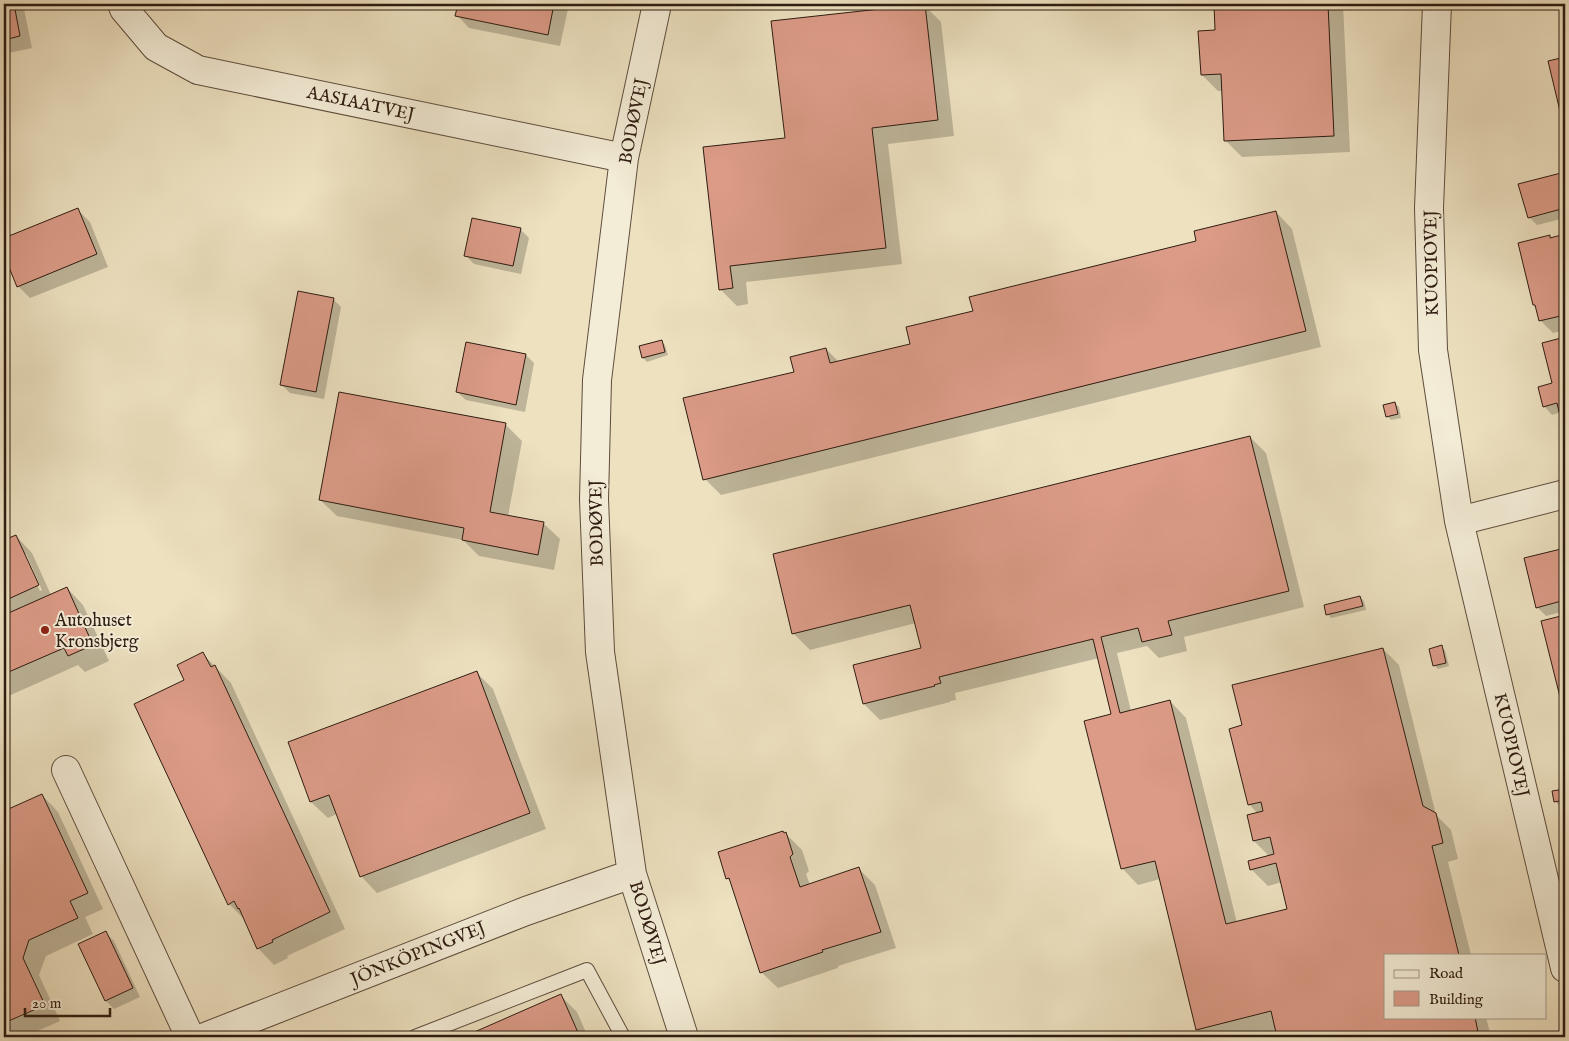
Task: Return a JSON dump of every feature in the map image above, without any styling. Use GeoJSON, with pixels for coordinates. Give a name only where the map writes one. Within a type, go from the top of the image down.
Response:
{"type":"FeatureCollection","features":[{"type":"Feature","properties":{"kind":"street","name":"AASIAATVEJ"},"geometry":{"type":"LineString","coordinates":[[122,4],[124,9],[156,47],[198,70],[624,158]]}},
{"type":"Feature","properties":{"kind":"street","name":"BODØVEJ"},"geometry":{"type":"LineString","coordinates":[[657,4],[624,158],[597,380],[594,499],[600,652],[632,874],[684,1037]]}},
{"type":"Feature","properties":{"kind":"street","name":"KUOPIOVEJ"},"geometry":{"type":"LineString","coordinates":[[1437,4],[1429,208],[1433,350],[1459,521],[1565,968]]}},
{"type":"Feature","properties":{"kind":"street"},"geometry":{"type":"LineString","coordinates":[[1459,521],[1565,494]]}},
{"type":"Feature","properties":{"kind":"street"},"geometry":{"type":"LineString","coordinates":[[66,770],[190,1037]]}},
{"type":"Feature","properties":{"kind":"street","name":"JÖNKÖPINGVEJ"},"geometry":{"type":"LineString","coordinates":[[205,1037],[526,911],[632,874]]}},
{"type":"Feature","properties":{"kind":"lane"},"geometry":{"type":"LineString","coordinates":[[415,1037],[586,970],[623,1037]]}},
{"type":"Feature","properties":{"kind":"building"},"geometry":{"type":"Polygon","coordinates":[[[4,4],[14,4],[20,36],[4,40],[4,4]]]}},
{"type":"Feature","properties":{"kind":"building"},"geometry":{"type":"Polygon","coordinates":[[[458,4],[554,4],[548,35],[455,16],[458,4]]]}},
{"type":"Feature","properties":{"kind":"building"},"geometry":{"type":"Polygon","coordinates":[[[925,4],[938,120],[872,128],[886,248],[730,266],[733,288],[719,290],[703,147],[785,138],[771,21],[925,4]]]}},
{"type":"Feature","properties":{"kind":"building"},"geometry":{"type":"Polygon","coordinates":[[[1214,4],[1328,4],[1334,136],[1224,141],[1221,74],[1201,75],[1198,31],[1215,30],[1214,4]]]}},
{"type":"Feature","properties":{"kind":"building"},"geometry":{"type":"Polygon","coordinates":[[[1565,57],[1565,132],[1548,61],[1565,57]]]}},
{"type":"Feature","properties":{"kind":"building"},"geometry":{"type":"Polygon","coordinates":[[[1565,172],[1565,208],[1528,218],[1518,184],[1565,172]]]}},
{"type":"Feature","properties":{"kind":"building"},"geometry":{"type":"Polygon","coordinates":[[[78,208],[97,254],[17,287],[4,255],[4,238],[78,208]]]}},
{"type":"Feature","properties":{"kind":"building"},"geometry":{"type":"Polygon","coordinates":[[[1276,211],[1306,331],[703,480],[683,398],[794,372],[790,357],[826,348],[830,363],[910,344],[906,327],[973,311],[969,297],[1196,241],[1194,231],[1276,211]]]}},
{"type":"Feature","properties":{"kind":"building"},"geometry":{"type":"Polygon","coordinates":[[[472,218],[521,228],[513,266],[464,256],[472,218]]]}},
{"type":"Feature","properties":{"kind":"building"},"geometry":{"type":"Polygon","coordinates":[[[1565,234],[1565,315],[1539,321],[1535,305],[1533,305],[1518,243],[1550,235],[1550,238],[1565,234]]]}},
{"type":"Feature","properties":{"kind":"building"},"geometry":{"type":"Polygon","coordinates":[[[298,291],[334,298],[316,392],[280,385],[298,291]]]}},
{"type":"Feature","properties":{"kind":"building"},"geometry":{"type":"Polygon","coordinates":[[[1565,337],[1565,411],[1559,412],[1557,403],[1543,407],[1538,387],[1552,383],[1542,343],[1565,337]]]}},
{"type":"Feature","properties":{"kind":"building"},"geometry":{"type":"Polygon","coordinates":[[[662,340],[665,352],[642,358],[639,346],[662,340]]]}},
{"type":"Feature","properties":{"kind":"building"},"geometry":{"type":"Polygon","coordinates":[[[466,342],[526,354],[516,405],[456,392],[466,342]]]}},
{"type":"Feature","properties":{"kind":"building"},"geometry":{"type":"Polygon","coordinates":[[[339,392],[506,423],[490,512],[544,522],[538,555],[462,540],[464,528],[319,500],[339,392]]]}},
{"type":"Feature","properties":{"kind":"building"},"geometry":{"type":"Polygon","coordinates":[[[1395,402],[1398,414],[1386,417],[1383,405],[1395,402]]]}},
{"type":"Feature","properties":{"kind":"building"},"geometry":{"type":"Polygon","coordinates":[[[1250,436],[1289,591],[1168,621],[1172,635],[1142,642],[1138,628],[1101,637],[1120,713],[1170,700],[1226,924],[1287,909],[1276,863],[1250,870],[1248,861],[1274,854],[1270,837],[1253,841],[1247,815],[1263,811],[1261,802],[1248,805],[1229,729],[1242,725],[1232,685],[1383,648],[1423,806],[1436,813],[1443,843],[1432,846],[1459,954],[1384,954],[1384,1018],[1475,1018],[1479,1037],[1277,1037],[1271,1011],[1196,1030],[1155,861],[1121,869],[1084,721],[1111,714],[1093,639],[939,677],[941,683],[935,686],[863,704],[853,665],[921,648],[910,605],[792,634],[773,554],[1250,436]]]}},
{"type":"Feature","properties":{"kind":"building","name":"Autohuset Kronsbjerg"},"geometry":{"type":"Polygon","coordinates":[[[16,535],[39,585],[4,601],[4,540],[16,535]]]}},
{"type":"Feature","properties":{"kind":"building"},"geometry":{"type":"Polygon","coordinates":[[[1565,548],[1565,600],[1536,608],[1524,558],[1565,548]]]}},
{"type":"Feature","properties":{"kind":"building","name":"Autohuset Kronsbjerg"},"geometry":{"type":"Polygon","coordinates":[[[67,587],[93,645],[68,656],[64,648],[4,674],[4,615],[67,587]]]}},
{"type":"Feature","properties":{"kind":"building"},"geometry":{"type":"Polygon","coordinates":[[[1360,596],[1363,606],[1326,615],[1324,605],[1360,596]]]}},
{"type":"Feature","properties":{"kind":"building"},"geometry":{"type":"Polygon","coordinates":[[[1565,615],[1565,708],[1563,709],[1541,621],[1565,615]]]}},
{"type":"Feature","properties":{"kind":"building"},"geometry":{"type":"Polygon","coordinates":[[[1442,645],[1446,663],[1433,666],[1429,649],[1442,645]]]}},
{"type":"Feature","properties":{"kind":"building"},"geometry":{"type":"Polygon","coordinates":[[[203,652],[211,667],[215,665],[330,912],[257,949],[239,908],[234,901],[228,905],[134,704],[184,680],[177,665],[203,652]]]}},
{"type":"Feature","properties":{"kind":"building"},"geometry":{"type":"Polygon","coordinates":[[[477,671],[530,813],[360,877],[329,795],[310,802],[288,742],[477,671]]]}},
{"type":"Feature","properties":{"kind":"building"},"geometry":{"type":"Polygon","coordinates":[[[1565,789],[1565,800],[1554,802],[1552,791],[1565,789]]]}},
{"type":"Feature","properties":{"kind":"building"},"geometry":{"type":"Polygon","coordinates":[[[42,794],[88,893],[70,901],[78,918],[29,940],[23,958],[45,1005],[4,1023],[4,811],[42,794]]]}},
{"type":"Feature","properties":{"kind":"building"},"geometry":{"type":"Polygon","coordinates":[[[783,831],[784,833],[786,832],[793,854],[790,857],[800,887],[859,867],[881,932],[822,950],[823,952],[760,973],[729,878],[726,879],[718,852],[783,831]]]}},
{"type":"Feature","properties":{"kind":"building"},"geometry":{"type":"Polygon","coordinates":[[[106,931],[133,988],[105,1001],[78,944],[106,931]]]}},
{"type":"Feature","properties":{"kind":"building"},"geometry":{"type":"Polygon","coordinates":[[[561,994],[580,1037],[463,1037],[561,994]]]}},
{"type":"Feature","properties":{"kind":"place","name":"Autohuset Kronsbjerg"},"geometry":{"type":"Point","coordinates":[45,630]}}]}
